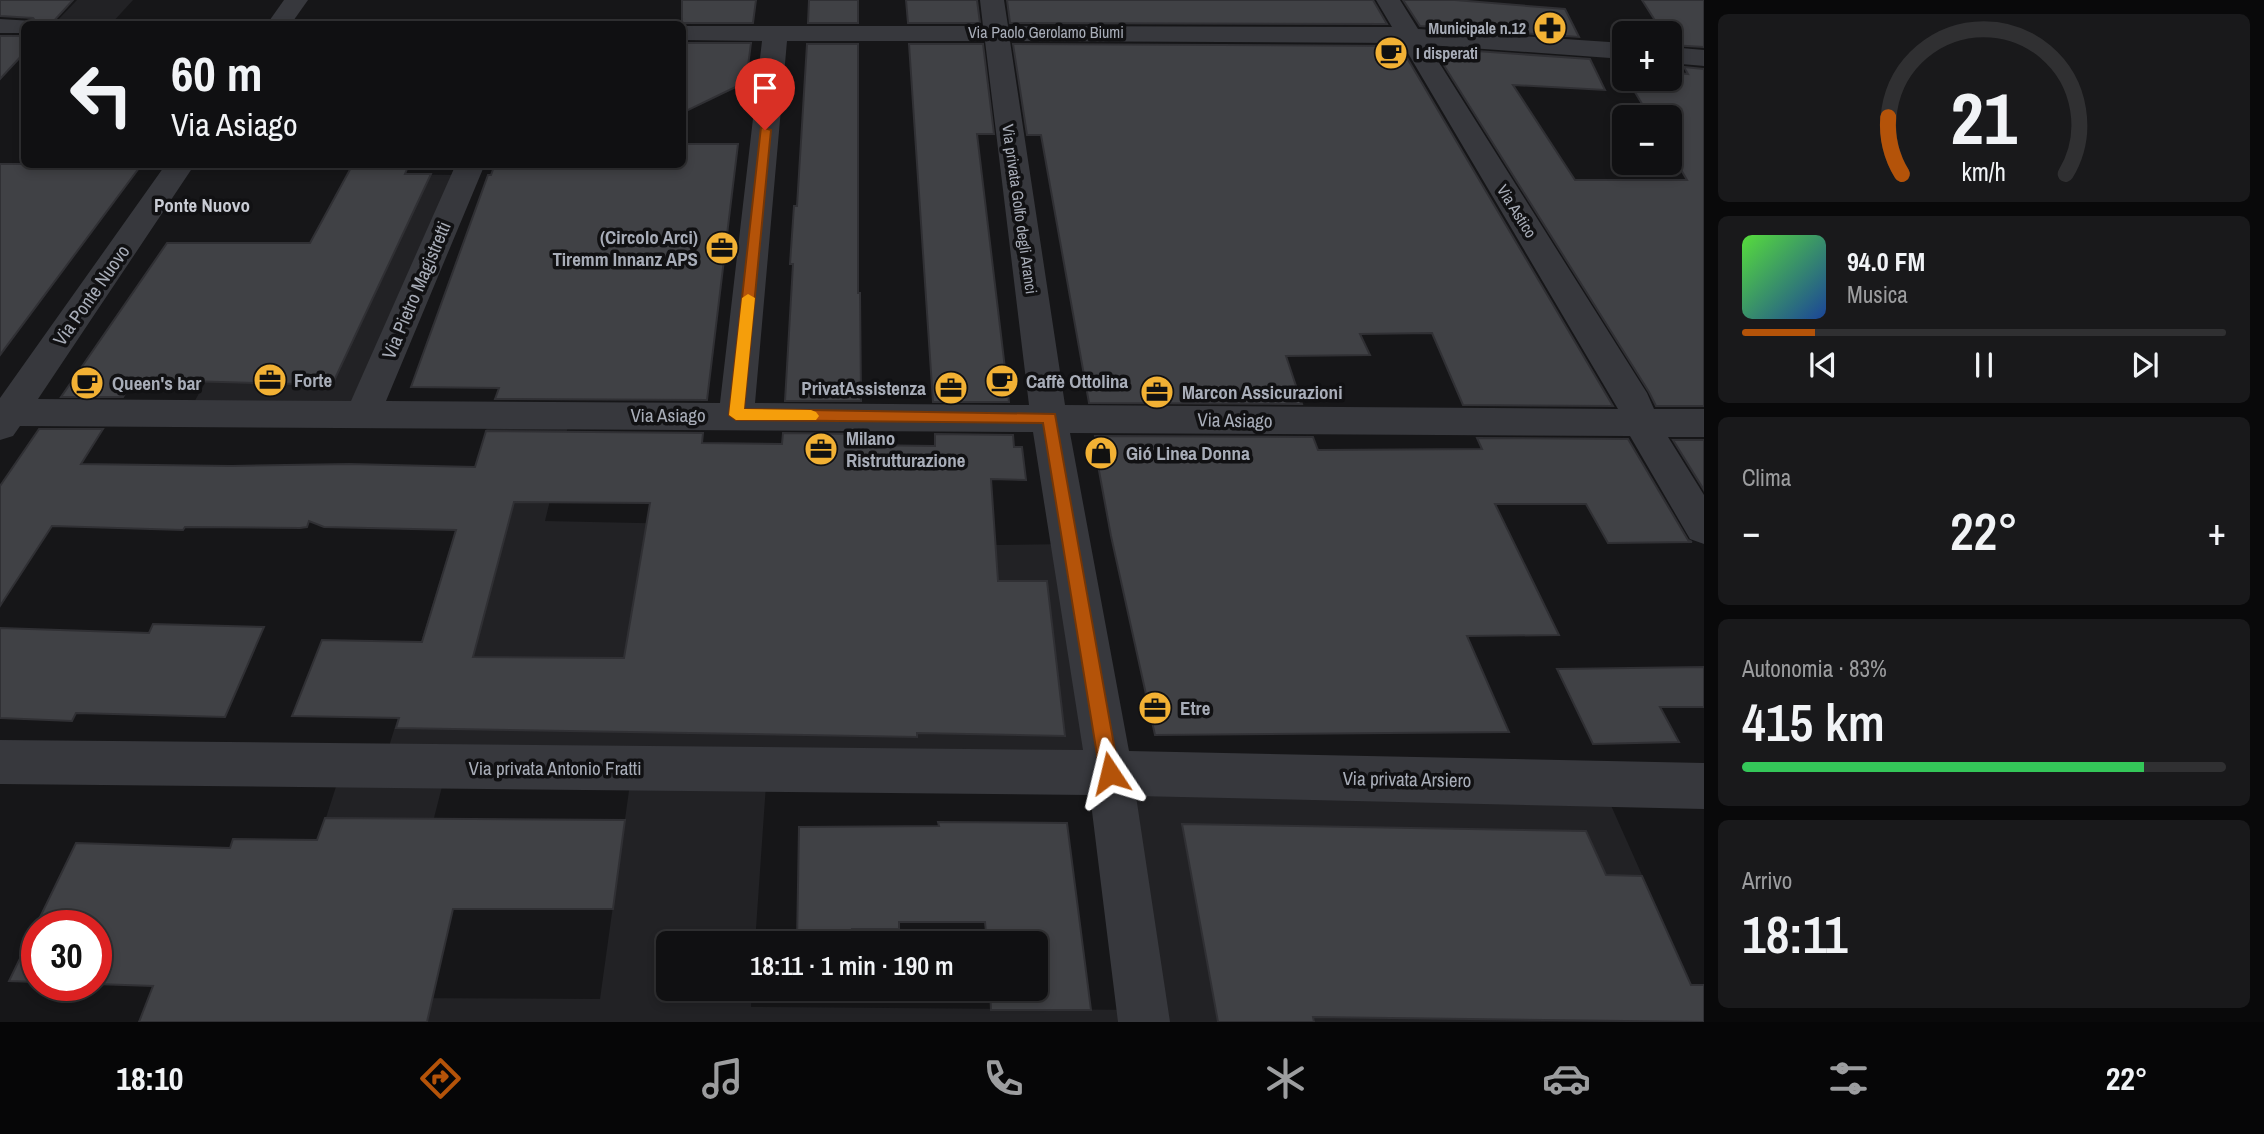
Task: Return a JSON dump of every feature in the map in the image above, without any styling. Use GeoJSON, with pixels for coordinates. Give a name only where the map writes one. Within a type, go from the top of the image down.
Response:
{"type":"FeatureCollection","features":[{"type":"Feature","properties":{"kind":"street"},"geometry":{"type":"LineString","coordinates":[[281,21],[296,0]]}},
{"type":"Feature","properties":{"kind":"street","name":"Via privata Golfo degli Aranci"},"geometry":{"type":"LineString","coordinates":[[992,0],[1049,418],[1110,773],[1144,1022]]}},
{"type":"Feature","properties":{"kind":"street","name":"Via Astico"},"geometry":{"type":"LineString","coordinates":[[1388,0],[1634,402],[1641,424],[1704,528]]}},
{"type":"Feature","properties":{"kind":"street"},"geometry":{"type":"LineString","coordinates":[[0,26],[21,26]]}},
{"type":"Feature","properties":{"kind":"street","name":"Via Paolo Gerolamo Biumi"},"geometry":{"type":"LineString","coordinates":[[686,33],[996,32],[1410,36],[1612,50]]}},
{"type":"Feature","properties":{"kind":"street"},"geometry":{"type":"LineString","coordinates":[[736,415],[775,33]]}},
{"type":"Feature","properties":{"kind":"street"},"geometry":{"type":"LineString","coordinates":[[1682,56],[1704,58]]}},
{"type":"Feature","properties":{"kind":"street","name":"Via Ponte Nuovo"},"geometry":{"type":"LineString","coordinates":[[3,416],[178,168]]}},
{"type":"Feature","properties":{"kind":"street","name":"Via Pietro Magistretti"},"geometry":{"type":"LineString","coordinates":[[362,415],[469,168]]}},
{"type":"Feature","properties":{"kind":"street","name":"Via Asiago"},"geometry":{"type":"LineString","coordinates":[[3,416],[736,415],[1704,424]]}},
{"type":"Feature","properties":{"kind":"street","name":"Via privata Antonio Fratti"},"geometry":{"type":"LineString","coordinates":[[0,762],[1110,773]]}},
{"type":"Feature","properties":{"kind":"street","name":"Via privata Arsiero"},"geometry":{"type":"LineString","coordinates":[[1110,773],[1704,786]]}},
{"type":"Feature","properties":{"kind":"shaded area"},"geometry":{"type":"Polygon","coordinates":[[[77,0],[133,0],[114,21],[57,21],[77,0]]]}},
{"type":"Feature","properties":{"kind":"shaded area"},"geometry":{"type":"Polygon","coordinates":[[[348,174],[466,175],[362,415],[188,413],[284,242],[310,243],[348,174]]]}},
{"type":"Feature","properties":{"kind":"shaded area"},"geometry":{"type":"Polygon","coordinates":[[[491,414],[571,414],[545,521],[686,524],[995,545],[1071,544],[1110,773],[1601,783],[1704,1014],[1704,1022],[260,1022],[343,765],[383,766],[491,414]],[[447,767],[388,998],[600,999],[632,769],[447,767]],[[767,770],[756,931],[656,931],[656,1001],[751,1001],[751,1007],[1142,1010],[1110,774],[767,770]]]}},
{"type":"Feature","properties":{"kind":"building"},"geometry":{"type":"Polygon","coordinates":[[[0,0],[73,0],[54,21],[0,16],[0,0]]]}},
{"type":"Feature","properties":{"kind":"building"},"geometry":{"type":"Polygon","coordinates":[[[682,0],[756,0],[753,23],[682,21],[682,0]]]}},
{"type":"Feature","properties":{"kind":"building"},"geometry":{"type":"Polygon","coordinates":[[[809,0],[858,0],[858,23],[808,23],[809,0]]]}},
{"type":"Feature","properties":{"kind":"building"},"geometry":{"type":"Polygon","coordinates":[[[906,0],[977,0],[980,23],[908,23],[906,0]]]}},
{"type":"Feature","properties":{"kind":"building"},"geometry":{"type":"Polygon","coordinates":[[[1007,0],[1373,0],[1387,24],[1010,23],[1007,0]]]}},
{"type":"Feature","properties":{"kind":"building"},"geometry":{"type":"Polygon","coordinates":[[[1403,0],[1455,0],[1565,9],[1579,37],[1420,26],[1403,0]]]}},
{"type":"Feature","properties":{"kind":"building"},"geometry":{"type":"Polygon","coordinates":[[[1642,0],[1704,0],[1704,47],[1682,46],[1682,21],[1655,21],[1642,0]]]}},
{"type":"Feature","properties":{"kind":"building"},"geometry":{"type":"Polygon","coordinates":[[[0,36],[21,36],[21,56],[0,79],[0,36]]]}},
{"type":"Feature","properties":{"kind":"building"},"geometry":{"type":"Polygon","coordinates":[[[686,43],[751,43],[746,82],[686,111],[686,43]]]}},
{"type":"Feature","properties":{"kind":"building"},"geometry":{"type":"Polygon","coordinates":[[[807,44],[858,44],[861,401],[785,401],[793,264],[790,264],[794,206],[797,206],[807,44]]]}},
{"type":"Feature","properties":{"kind":"building"},"geometry":{"type":"Polygon","coordinates":[[[909,44],[983,44],[994,134],[977,134],[1009,402],[933,402],[909,44]]]}},
{"type":"Feature","properties":{"kind":"building"},"geometry":{"type":"Polygon","coordinates":[[[1013,44],[1400,46],[1613,406],[1463,405],[1432,333],[1360,334],[1370,355],[1286,356],[1302,404],[1089,403],[1041,135],[1027,135],[1013,44]]]}},
{"type":"Feature","properties":{"kind":"building"},"geometry":{"type":"Polygon","coordinates":[[[1433,48],[1590,59],[1605,90],[1513,85],[1575,180],[1687,180],[1682,171],[1682,105],[1643,105],[1634,91],[1682,91],[1682,73],[1688,74],[1684,67],[1704,69],[1704,406],[1656,406],[1433,48]]]}},
{"type":"Feature","properties":{"kind":"building"},"geometry":{"type":"Polygon","coordinates":[[[686,144],[738,144],[707,400],[495,399],[499,388],[411,387],[488,175],[491,175],[494,168],[686,168],[686,144]]]}},
{"type":"Feature","properties":{"kind":"building"},"geometry":{"type":"Polygon","coordinates":[[[0,164],[21,164],[21,168],[139,168],[0,355],[0,164]]]}},
{"type":"Feature","properties":{"kind":"building"},"geometry":{"type":"Polygon","coordinates":[[[351,168],[407,168],[405,174],[431,174],[332,385],[151,380],[148,384],[130,385],[123,397],[61,397],[167,243],[310,243],[351,168]]]}},
{"type":"Feature","properties":{"kind":"building"},"geometry":{"type":"Polygon","coordinates":[[[39,429],[103,429],[81,464],[231,466],[349,464],[475,467],[486,431],[703,433],[702,443],[782,444],[783,433],[861,434],[861,445],[935,446],[935,434],[1013,435],[1014,447],[1022,447],[1026,480],[991,479],[998,581],[1047,581],[1065,736],[917,733],[917,737],[396,728],[399,718],[292,716],[322,640],[422,642],[456,530],[324,527],[309,521],[307,527],[300,528],[185,527],[183,530],[52,526],[0,606],[0,486],[39,429]],[[514,502],[473,657],[624,658],[650,503],[514,502]]]}},
{"type":"Feature","properties":{"kind":"building"},"geometry":{"type":"Polygon","coordinates":[[[1095,436],[1313,437],[1318,450],[1482,449],[1477,438],[1628,439],[1688,540],[1692,542],[1608,543],[1586,504],[1495,504],[1559,635],[1467,636],[1509,732],[1155,735],[1111,536],[1095,436]]]}},
{"type":"Feature","properties":{"kind":"building"},"geometry":{"type":"Polygon","coordinates":[[[1673,440],[1704,440],[1704,490],[1673,440]]]}},
{"type":"Feature","properties":{"kind":"building"},"geometry":{"type":"Polygon","coordinates":[[[153,624],[264,627],[225,717],[76,713],[72,721],[0,718],[0,628],[149,633],[153,624]]]}},
{"type":"Feature","properties":{"kind":"building"},"geometry":{"type":"Polygon","coordinates":[[[1704,667],[1704,707],[1660,707],[1679,742],[1593,744],[1557,669],[1704,667]]]}},
{"type":"Feature","properties":{"kind":"building"},"geometry":{"type":"Polygon","coordinates":[[[325,818],[625,820],[613,909],[453,909],[427,1022],[139,1022],[153,986],[112,985],[112,910],[43,910],[76,843],[230,848],[233,839],[317,840],[325,818]]]}},
{"type":"Feature","properties":{"kind":"building"},"geometry":{"type":"Polygon","coordinates":[[[938,822],[1067,823],[1091,1010],[991,1010],[991,1001],[1048,1001],[1048,931],[986,931],[985,922],[899,922],[899,929],[797,931],[799,827],[939,826],[938,822]]]}},
{"type":"Feature","properties":{"kind":"building"},"geometry":{"type":"Polygon","coordinates":[[[1182,824],[1586,831],[1606,875],[1642,876],[1691,985],[1704,985],[1704,1022],[1313,1017],[1314,1022],[1218,1022],[1182,824]]]}},
{"type":"Feature","properties":{"kind":"building"},"geometry":{"type":"Polygon","coordinates":[[[21,956],[21,981],[9,981],[21,956]]]}},
{"type":"Feature","properties":{"kind":"slow traffic"},"geometry":{"type":"LineString","coordinates":[[748,298],[736,415],[811,416]]}},
{"type":"Feature","properties":{"kind":"place","name":"Municipale n.12"},"geometry":{"type":"Point","coordinates":[1550,28]}},
{"type":"Feature","properties":{"kind":"place","name":"I disperati"},"geometry":{"type":"Point","coordinates":[1391,53]}},
{"type":"Feature","properties":{"kind":"place","name":"(Circolo Arci) Tiremm Innanz APS"},"geometry":{"type":"Point","coordinates":[722,248]}},
{"type":"Feature","properties":{"kind":"place","name":"Forte"},"geometry":{"type":"Point","coordinates":[270,380]}},
{"type":"Feature","properties":{"kind":"place","name":"Caffè Ottolina"},"geometry":{"type":"Point","coordinates":[1002,381]}},
{"type":"Feature","properties":{"kind":"place","name":"Queen's bar"},"geometry":{"type":"Point","coordinates":[87,383]}},
{"type":"Feature","properties":{"kind":"place","name":"PrivatAssistenza"},"geometry":{"type":"Point","coordinates":[951,388]}},
{"type":"Feature","properties":{"kind":"place","name":"Marcon Assicurazioni"},"geometry":{"type":"Point","coordinates":[1157,392]}},
{"type":"Feature","properties":{"kind":"place","name":"Milano Ristrutturazione"},"geometry":{"type":"Point","coordinates":[821,449]}},
{"type":"Feature","properties":{"kind":"place","name":"Gió Linea Donna"},"geometry":{"type":"Point","coordinates":[1101,453]}},
{"type":"Feature","properties":{"kind":"place","name":"Etre"},"geometry":{"type":"Point","coordinates":[1155,708]}},
{"type":"Feature","properties":{"kind":"district","name":"Ponte Nuovo"},"geometry":{"type":"Point","coordinates":[202,205]}},
{"type":"Feature","properties":{"kind":"route"},"geometry":{"type":"LineString","coordinates":[[765,130],[736,415],[1049,418],[1110,773]]}}]}
